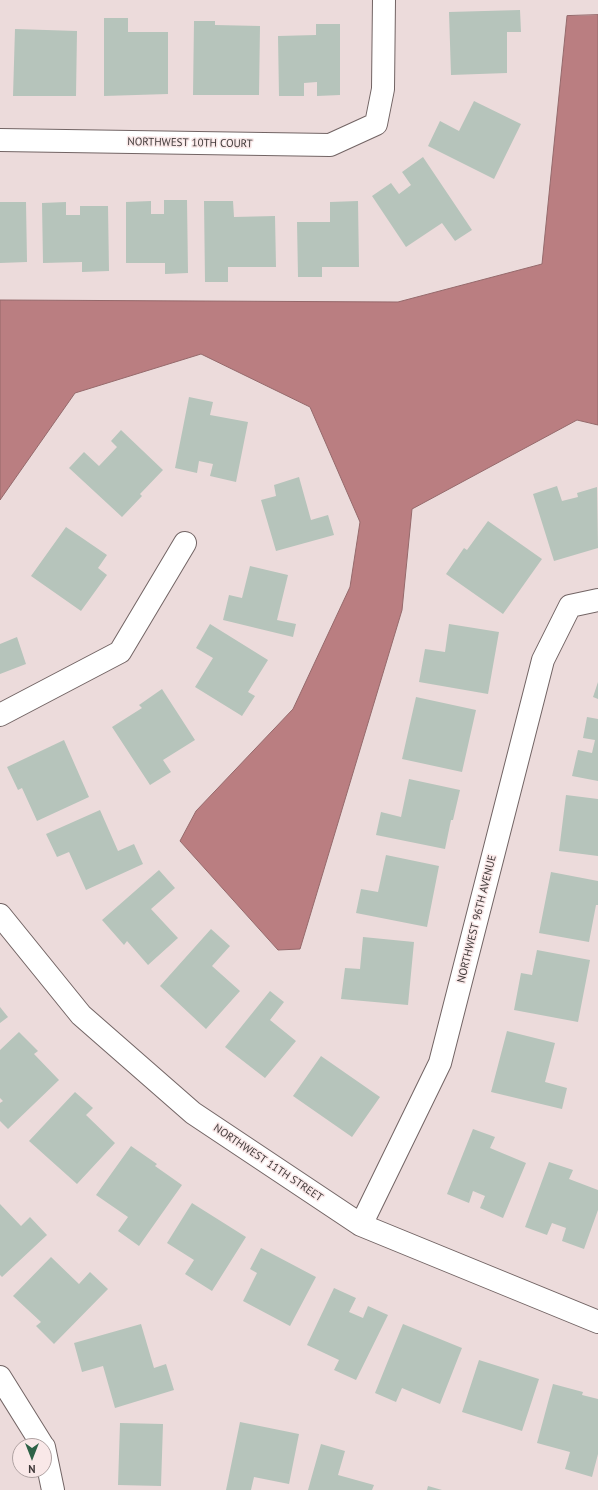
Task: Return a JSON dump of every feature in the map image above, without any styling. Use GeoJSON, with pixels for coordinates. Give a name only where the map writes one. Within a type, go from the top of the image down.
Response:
{"type":"FeatureCollection","features":[{"type":"Feature","properties":{"kind":"street","name":"NORTHWEST 10TH COURT"},"geometry":{"type":"LineString","coordinates":[[0,140],[330,145],[376,124],[383,89],[384,0]]}},
{"type":"Feature","properties":{"kind":"street"},"geometry":{"type":"LineString","coordinates":[[0,715],[120,652],[185,543]]}},
{"type":"Feature","properties":{"kind":"street","name":"NORTHWEST 96TH AVENUE"},"geometry":{"type":"LineString","coordinates":[[361,1225],[440,1063],[543,660],[570,606],[598,600]]}},
{"type":"Feature","properties":{"kind":"street","name":"NORTHWEST 11TH STREET"},"geometry":{"type":"LineString","coordinates":[[0,915],[81,1015],[193,1113],[361,1225],[598,1322]]}},
{"type":"Feature","properties":{"kind":"street"},"geometry":{"type":"LineString","coordinates":[[0,1377],[39,1438]]}},
{"type":"Feature","properties":{"kind":"street"},"geometry":{"type":"LineString","coordinates":[[51,1478],[53,1490]]}},
{"type":"Feature","properties":{"kind":"shaded area"},"geometry":{"type":"Polygon","coordinates":[[[598,15],[598,425],[577,420],[412,509],[402,610],[300,949],[278,950],[180,841],[196,811],[293,709],[350,587],[360,522],[310,407],[201,354],[75,393],[0,500],[0,300],[398,302],[542,264],[567,16],[598,15]]]}},
{"type":"Feature","properties":{"kind":"building"},"geometry":{"type":"Polygon","coordinates":[[[520,10],[521,32],[507,32],[507,73],[451,75],[449,12],[520,10]]]}},
{"type":"Feature","properties":{"kind":"building"},"geometry":{"type":"Polygon","coordinates":[[[104,18],[128,18],[128,32],[168,32],[168,94],[104,96],[104,18]]]}},
{"type":"Feature","properties":{"kind":"building"},"geometry":{"type":"Polygon","coordinates":[[[194,21],[215,21],[215,25],[260,26],[259,95],[193,95],[194,21]]]}},
{"type":"Feature","properties":{"kind":"building"},"geometry":{"type":"Polygon","coordinates":[[[316,24],[340,24],[340,95],[317,96],[317,82],[304,83],[304,96],[279,96],[278,36],[316,35],[316,24]]]}},
{"type":"Feature","properties":{"kind":"building"},"geometry":{"type":"Polygon","coordinates":[[[15,29],[77,31],[76,96],[13,96],[15,29]]]}},
{"type":"Feature","properties":{"kind":"building"},"geometry":{"type":"Polygon","coordinates":[[[474,101],[521,124],[494,179],[428,146],[440,121],[459,131],[474,101]]]}},
{"type":"Feature","properties":{"kind":"building"},"geometry":{"type":"Polygon","coordinates":[[[423,157],[472,230],[455,241],[442,223],[406,247],[372,196],[391,183],[399,194],[411,185],[402,172],[423,157]]]}},
{"type":"Feature","properties":{"kind":"building"},"geometry":{"type":"Polygon","coordinates":[[[164,200],[187,200],[188,273],[165,274],[165,263],[126,263],[126,202],[151,201],[151,214],[164,214],[164,200]]]}},
{"type":"Feature","properties":{"kind":"building"},"geometry":{"type":"Polygon","coordinates":[[[204,201],[233,201],[234,217],[275,216],[276,267],[228,267],[228,282],[205,282],[204,201]]]}},
{"type":"Feature","properties":{"kind":"building"},"geometry":{"type":"Polygon","coordinates":[[[358,201],[359,267],[322,267],[322,277],[298,277],[297,222],[330,222],[330,202],[358,201]]]}},
{"type":"Feature","properties":{"kind":"building"},"geometry":{"type":"Polygon","coordinates":[[[0,202],[26,202],[27,262],[0,263],[0,202]]]}},
{"type":"Feature","properties":{"kind":"building"},"geometry":{"type":"Polygon","coordinates":[[[66,202],[66,215],[80,215],[80,206],[108,206],[109,271],[82,272],[82,262],[43,263],[42,203],[66,202]]]}},
{"type":"Feature","properties":{"kind":"building"},"geometry":{"type":"Polygon","coordinates":[[[189,397],[213,402],[210,415],[248,422],[236,482],[210,476],[213,464],[199,461],[197,473],[175,468],[189,397]]]}},
{"type":"Feature","properties":{"kind":"building"},"geometry":{"type":"Polygon","coordinates":[[[121,430],[163,470],[140,494],[142,496],[122,517],[69,468],[84,452],[99,466],[117,447],[111,441],[121,430]]]}},
{"type":"Feature","properties":{"kind":"building"},"geometry":{"type":"Polygon","coordinates":[[[299,477],[311,520],[328,515],[334,535],[276,551],[261,500],[276,496],[274,485],[299,477]]]}},
{"type":"Feature","properties":{"kind":"building"},"geometry":{"type":"Polygon","coordinates":[[[557,486],[562,501],[578,497],[577,493],[597,487],[598,548],[554,561],[533,494],[557,486]]]}},
{"type":"Feature","properties":{"kind":"building"},"geometry":{"type":"Polygon","coordinates":[[[488,521],[542,559],[503,614],[446,574],[464,548],[467,550],[488,521]]]}},
{"type":"Feature","properties":{"kind":"building"},"geometry":{"type":"Polygon","coordinates":[[[66,527],[107,555],[98,568],[107,575],[81,611],[31,576],[66,527]]]}},
{"type":"Feature","properties":{"kind":"building"},"geometry":{"type":"Polygon","coordinates":[[[250,566],[288,575],[277,620],[296,624],[293,637],[223,620],[229,595],[242,598],[250,566]]]}},
{"type":"Feature","properties":{"kind":"building"},"geometry":{"type":"Polygon","coordinates":[[[210,624],[268,660],[248,692],[255,696],[242,716],[195,687],[213,658],[196,648],[210,624]]]}},
{"type":"Feature","properties":{"kind":"building"},"geometry":{"type":"Polygon","coordinates":[[[449,624],[499,632],[488,694],[419,682],[425,649],[445,652],[449,624]]]}},
{"type":"Feature","properties":{"kind":"building"},"geometry":{"type":"Polygon","coordinates":[[[17,637],[26,664],[0,674],[0,644],[17,637]]]}},
{"type":"Feature","properties":{"kind":"building"},"geometry":{"type":"Polygon","coordinates":[[[598,682],[598,699],[593,697],[598,682]]]}},
{"type":"Feature","properties":{"kind":"building"},"geometry":{"type":"Polygon","coordinates":[[[162,689],[195,740],[163,760],[171,772],[150,785],[112,727],[142,708],[139,705],[162,689]]]}},
{"type":"Feature","properties":{"kind":"building"},"geometry":{"type":"Polygon","coordinates":[[[416,697],[476,710],[462,772],[402,759],[416,697]]]}},
{"type":"Feature","properties":{"kind":"building"},"geometry":{"type":"Polygon","coordinates":[[[587,717],[598,719],[598,781],[572,776],[578,750],[592,753],[595,740],[583,738],[587,717]]]}},
{"type":"Feature","properties":{"kind":"building"},"geometry":{"type":"Polygon","coordinates":[[[64,740],[89,797],[37,821],[22,788],[18,790],[7,767],[64,740]]]}},
{"type":"Feature","properties":{"kind":"building"},"geometry":{"type":"Polygon","coordinates":[[[409,779],[460,790],[453,820],[451,820],[445,849],[376,835],[381,812],[401,817],[409,779]]]}},
{"type":"Feature","properties":{"kind":"building"},"geometry":{"type":"Polygon","coordinates":[[[566,795],[598,799],[598,856],[559,851],[566,795]]]}},
{"type":"Feature","properties":{"kind":"building"},"geometry":{"type":"Polygon","coordinates":[[[100,810],[118,851],[134,844],[143,864],[86,890],[69,852],[57,857],[46,834],[100,810]]]}},
{"type":"Feature","properties":{"kind":"building"},"geometry":{"type":"Polygon","coordinates":[[[386,855],[439,866],[427,927],[356,913],[361,889],[378,892],[386,855]]]}},
{"type":"Feature","properties":{"kind":"building"},"geometry":{"type":"Polygon","coordinates":[[[159,870],[175,888],[151,909],[178,938],[148,965],[127,941],[124,945],[102,920],[159,870]]]}},
{"type":"Feature","properties":{"kind":"building"},"geometry":{"type":"Polygon","coordinates":[[[551,872],[598,881],[598,905],[596,905],[589,942],[539,933],[551,872]]]}},
{"type":"Feature","properties":{"kind":"building"},"geometry":{"type":"Polygon","coordinates":[[[211,929],[230,946],[212,966],[240,991],[206,1029],[160,986],[211,929]]]}},
{"type":"Feature","properties":{"kind":"building"},"geometry":{"type":"Polygon","coordinates":[[[363,937],[414,942],[408,1005],[341,999],[345,968],[360,969],[363,937]]]}},
{"type":"Feature","properties":{"kind":"building"},"geometry":{"type":"Polygon","coordinates":[[[537,950],[590,960],[578,1022],[514,1010],[521,973],[532,975],[537,950]]]}},
{"type":"Feature","properties":{"kind":"building"},"geometry":{"type":"Polygon","coordinates":[[[270,991],[284,1002],[270,1020],[296,1041],[265,1078],[225,1047],[270,991]]]}},
{"type":"Feature","properties":{"kind":"building"},"geometry":{"type":"Polygon","coordinates":[[[0,1007],[8,1017],[0,1023],[0,1007]]]}},
{"type":"Feature","properties":{"kind":"building"},"geometry":{"type":"Polygon","coordinates":[[[507,1031],[555,1043],[545,1082],[567,1088],[562,1109],[491,1092],[507,1031]]]}},
{"type":"Feature","properties":{"kind":"building"},"geometry":{"type":"Polygon","coordinates":[[[19,1032],[38,1051],[34,1054],[59,1080],[8,1129],[0,1121],[0,1103],[3,1101],[0,1098],[0,1050],[19,1032]]]}},
{"type":"Feature","properties":{"kind":"building"},"geometry":{"type":"Polygon","coordinates":[[[321,1056],[380,1097],[352,1137],[293,1096],[321,1056]]]}},
{"type":"Feature","properties":{"kind":"building"},"geometry":{"type":"Polygon","coordinates":[[[75,1092],[93,1108],[86,1115],[115,1143],[77,1184],[29,1141],[75,1092]]]}},
{"type":"Feature","properties":{"kind":"building"},"geometry":{"type":"Polygon","coordinates":[[[473,1129],[495,1137],[490,1148],[526,1163],[503,1218],[480,1208],[485,1196],[473,1191],[469,1203],[447,1194],[473,1129]]]}},
{"type":"Feature","properties":{"kind":"building"},"geometry":{"type":"Polygon","coordinates":[[[131,1146],[157,1164],[155,1166],[182,1185],[139,1246],[118,1231],[128,1217],[96,1195],[131,1146]]]}},
{"type":"Feature","properties":{"kind":"building"},"geometry":{"type":"Polygon","coordinates":[[[549,1162],[573,1170],[569,1179],[598,1190],[598,1210],[584,1249],[562,1241],[566,1228],[552,1223],[547,1235],[525,1227],[549,1162]]]}},
{"type":"Feature","properties":{"kind":"building"},"geometry":{"type":"Polygon","coordinates":[[[192,1203],[246,1237],[212,1291],[185,1274],[194,1260],[167,1243],[192,1203]]]}},
{"type":"Feature","properties":{"kind":"building"},"geometry":{"type":"Polygon","coordinates":[[[0,1204],[21,1226],[30,1217],[47,1235],[2,1277],[0,1275],[0,1204]]]}},
{"type":"Feature","properties":{"kind":"building"},"geometry":{"type":"Polygon","coordinates":[[[261,1248],[316,1277],[290,1326],[243,1301],[257,1273],[250,1269],[261,1248]]]}},
{"type":"Feature","properties":{"kind":"building"},"geometry":{"type":"Polygon","coordinates":[[[51,1257],[79,1284],[90,1272],[108,1289],[54,1344],[36,1326],[41,1322],[13,1296],[51,1257]]]}},
{"type":"Feature","properties":{"kind":"building"},"geometry":{"type":"Polygon","coordinates":[[[334,1288],[356,1298],[349,1312],[363,1318],[368,1306],[388,1315],[356,1380],[334,1370],[339,1360],[307,1345],[334,1288]]]}},
{"type":"Feature","properties":{"kind":"building"},"geometry":{"type":"Polygon","coordinates":[[[141,1324],[154,1368],[166,1364],[174,1390],[115,1408],[103,1366],[82,1372],[74,1343],[141,1324]]]}},
{"type":"Feature","properties":{"kind":"building"},"geometry":{"type":"Polygon","coordinates":[[[403,1324],[462,1348],[440,1404],[402,1388],[396,1402],[375,1393],[403,1324]]]}},
{"type":"Feature","properties":{"kind":"building"},"geometry":{"type":"Polygon","coordinates":[[[479,1360],[539,1379],[522,1431],[462,1412],[479,1360]]]}},
{"type":"Feature","properties":{"kind":"building"},"geometry":{"type":"Polygon","coordinates":[[[553,1384],[583,1392],[582,1395],[598,1399],[598,1454],[592,1477],[565,1469],[570,1452],[537,1443],[553,1384]]]}},
{"type":"Feature","properties":{"kind":"building"},"geometry":{"type":"Polygon","coordinates":[[[240,1422],[299,1434],[289,1484],[254,1477],[251,1490],[226,1490],[240,1422]]]}},
{"type":"Feature","properties":{"kind":"building"},"geometry":{"type":"Polygon","coordinates":[[[120,1423],[163,1424],[161,1486],[118,1485],[120,1423]]]}},
{"type":"Feature","properties":{"kind":"building"},"geometry":{"type":"Polygon","coordinates":[[[321,1444],[345,1451],[338,1475],[374,1485],[372,1490],[308,1490],[321,1444]]]}},
{"type":"Feature","properties":{"kind":"building"},"geometry":{"type":"Polygon","coordinates":[[[428,1486],[442,1490],[427,1490],[428,1486]]]}}]}
